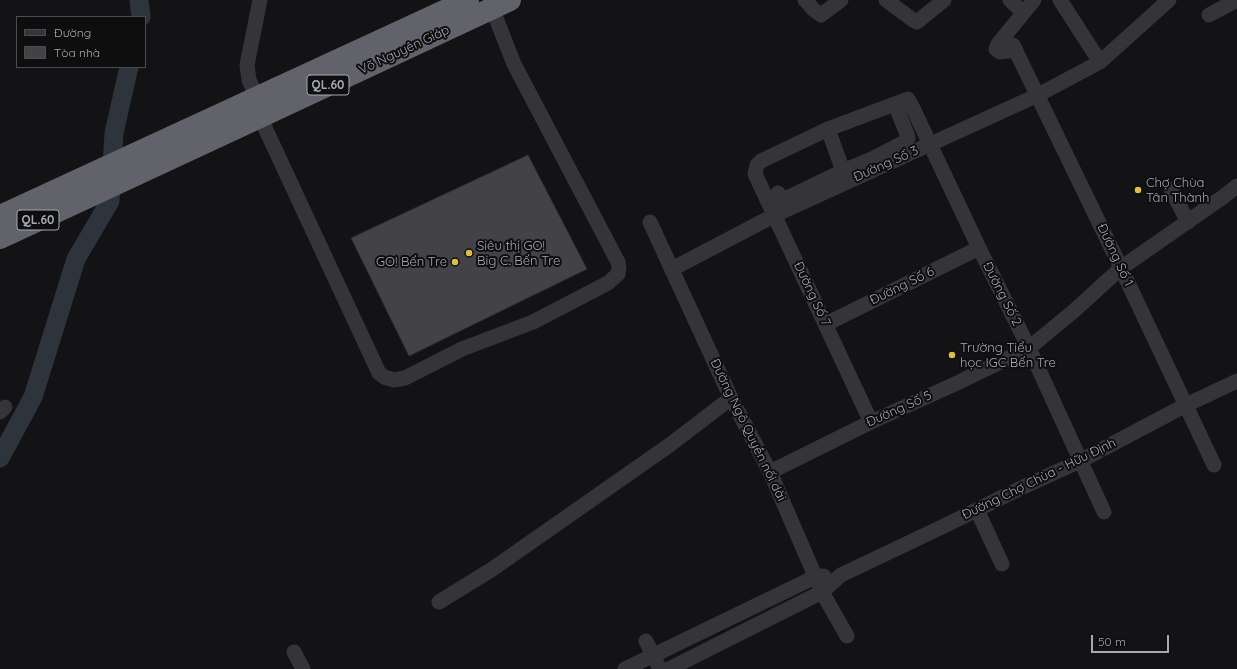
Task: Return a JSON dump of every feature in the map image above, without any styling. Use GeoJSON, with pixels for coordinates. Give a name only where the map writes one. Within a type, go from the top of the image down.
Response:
{"type":"FeatureCollection","features":[{"type":"Feature","properties":{"kind":"highway","name":"Võ Nguyên Giáp"},"geometry":{"type":"LineString","coordinates":[[0,238],[146,170],[259,107],[468,0]]}},
{"type":"Feature","properties":{"kind":"highway","name":"Võ Nguyên Giáp"},"geometry":{"type":"LineString","coordinates":[[0,216],[147,148],[259,107],[501,4]]}},
{"type":"Feature","properties":{"kind":"street"},"geometry":{"type":"LineString","coordinates":[[260,0],[247,65],[249,80],[259,107],[379,373],[394,380],[405,378],[462,349],[533,322],[608,283],[618,274],[618,262],[514,64],[501,4]]}},
{"type":"Feature","properties":{"kind":"street"},"geometry":{"type":"LineString","coordinates":[[805,0],[821,15],[841,0]]}},
{"type":"Feature","properties":{"kind":"street"},"geometry":{"type":"LineString","coordinates":[[886,0],[917,22],[944,0]]}},
{"type":"Feature","properties":{"kind":"street"},"geometry":{"type":"LineString","coordinates":[[1010,0],[1023,13],[1034,0]]}},
{"type":"Feature","properties":{"kind":"street"},"geometry":{"type":"LineString","coordinates":[[1060,0],[1100,62]]}},
{"type":"Feature","properties":{"kind":"street","name":"Đường Số 3"},"geometry":{"type":"LineString","coordinates":[[672,269],[775,215],[1038,95],[1100,62],[1169,0]]}},
{"type":"Feature","properties":{"kind":"street"},"geometry":{"type":"LineString","coordinates":[[1209,15],[1237,0]]}},
{"type":"Feature","properties":{"kind":"street","name":"Đường Số 1"},"geometry":{"type":"LineString","coordinates":[[1023,13],[998,44],[996,49],[1000,52],[1015,47],[1214,465]]}},
{"type":"Feature","properties":{"kind":"street"},"geometry":{"type":"LineString","coordinates":[[778,193],[781,198],[785,199],[905,142],[908,138],[901,102],[828,129],[843,171]]}},
{"type":"Feature","properties":{"kind":"street","name":"Đường Số 2"},"geometry":{"type":"LineString","coordinates":[[901,102],[911,104],[979,248],[1029,348],[1104,512]]}},
{"type":"Feature","properties":{"kind":"street","name":"Đường Số 7"},"geometry":{"type":"LineString","coordinates":[[828,129],[761,161],[757,165],[755,174],[871,422]]}},
{"type":"Feature","properties":{"kind":"street","name":"Đường Số 5"},"geometry":{"type":"LineString","coordinates":[[770,472],[871,422],[955,384],[1029,348],[1075,310],[1121,268],[1231,192],[1237,186]]}},
{"type":"Feature","properties":{"kind":"street"},"geometry":{"type":"LineString","coordinates":[[1171,189],[1188,222]]}},
{"type":"Feature","properties":{"kind":"street","name":"Đường Ngô Quyền nối dài"},"geometry":{"type":"LineString","coordinates":[[650,222],[731,398],[770,472],[822,592],[847,636]]}},
{"type":"Feature","properties":{"kind":"street","name":"Đường Số 6"},"geometry":{"type":"LineString","coordinates":[[826,324],[979,248]]}},
{"type":"Feature","properties":{"kind":"street","name":"Đường Chợ Chùa - Hữu Định"},"geometry":{"type":"LineString","coordinates":[[841,575],[1080,460],[1186,405],[1237,381]]}},
{"type":"Feature","properties":{"kind":"street"},"geometry":{"type":"LineString","coordinates":[[439,602],[491,570],[671,444],[731,398]]}},
{"type":"Feature","properties":{"kind":"street"},"geometry":{"type":"LineString","coordinates":[[977,510],[1002,564]]}},
{"type":"Feature","properties":{"kind":"street"},"geometry":{"type":"LineString","coordinates":[[625,669],[657,662],[815,577],[841,575]]}},
{"type":"Feature","properties":{"kind":"street"},"geometry":{"type":"LineString","coordinates":[[669,669],[822,592],[841,575]]}},
{"type":"Feature","properties":{"kind":"street"},"geometry":{"type":"LineString","coordinates":[[646,641],[657,662]]}},
{"type":"Feature","properties":{"kind":"street"},"geometry":{"type":"LineString","coordinates":[[294,652],[303,669]]}},
{"type":"Feature","properties":{"kind":"building","name":"Siêu thị GO! Big C. Bến Tre"},"geometry":{"type":"Polygon","coordinates":[[[528,155],[587,269],[409,356],[351,238],[528,155]]]}},
{"type":"Feature","properties":{"kind":"waterway"},"geometry":{"type":"LineString","coordinates":[[139,0],[141,16]]}},
{"type":"Feature","properties":{"kind":"waterway"},"geometry":{"type":"LineString","coordinates":[[0,458],[33,397],[76,259],[110,201],[114,133],[129,68]]}},
{"type":"Feature","properties":{"kind":"place","name":"Chợ Chùa Tân Thành"},"geometry":{"type":"Point","coordinates":[1138,190]}},
{"type":"Feature","properties":{"kind":"place","name":"Siêu thị GO! Big C. Bến Tre"},"geometry":{"type":"Point","coordinates":[469,253]}},
{"type":"Feature","properties":{"kind":"place","name":"GO! Bến Tre"},"geometry":{"type":"Point","coordinates":[455,262]}},
{"type":"Feature","properties":{"kind":"place","name":"Trường Tiểu học IGC Bến Tre"},"geometry":{"type":"Point","coordinates":[952,355]}}]}
